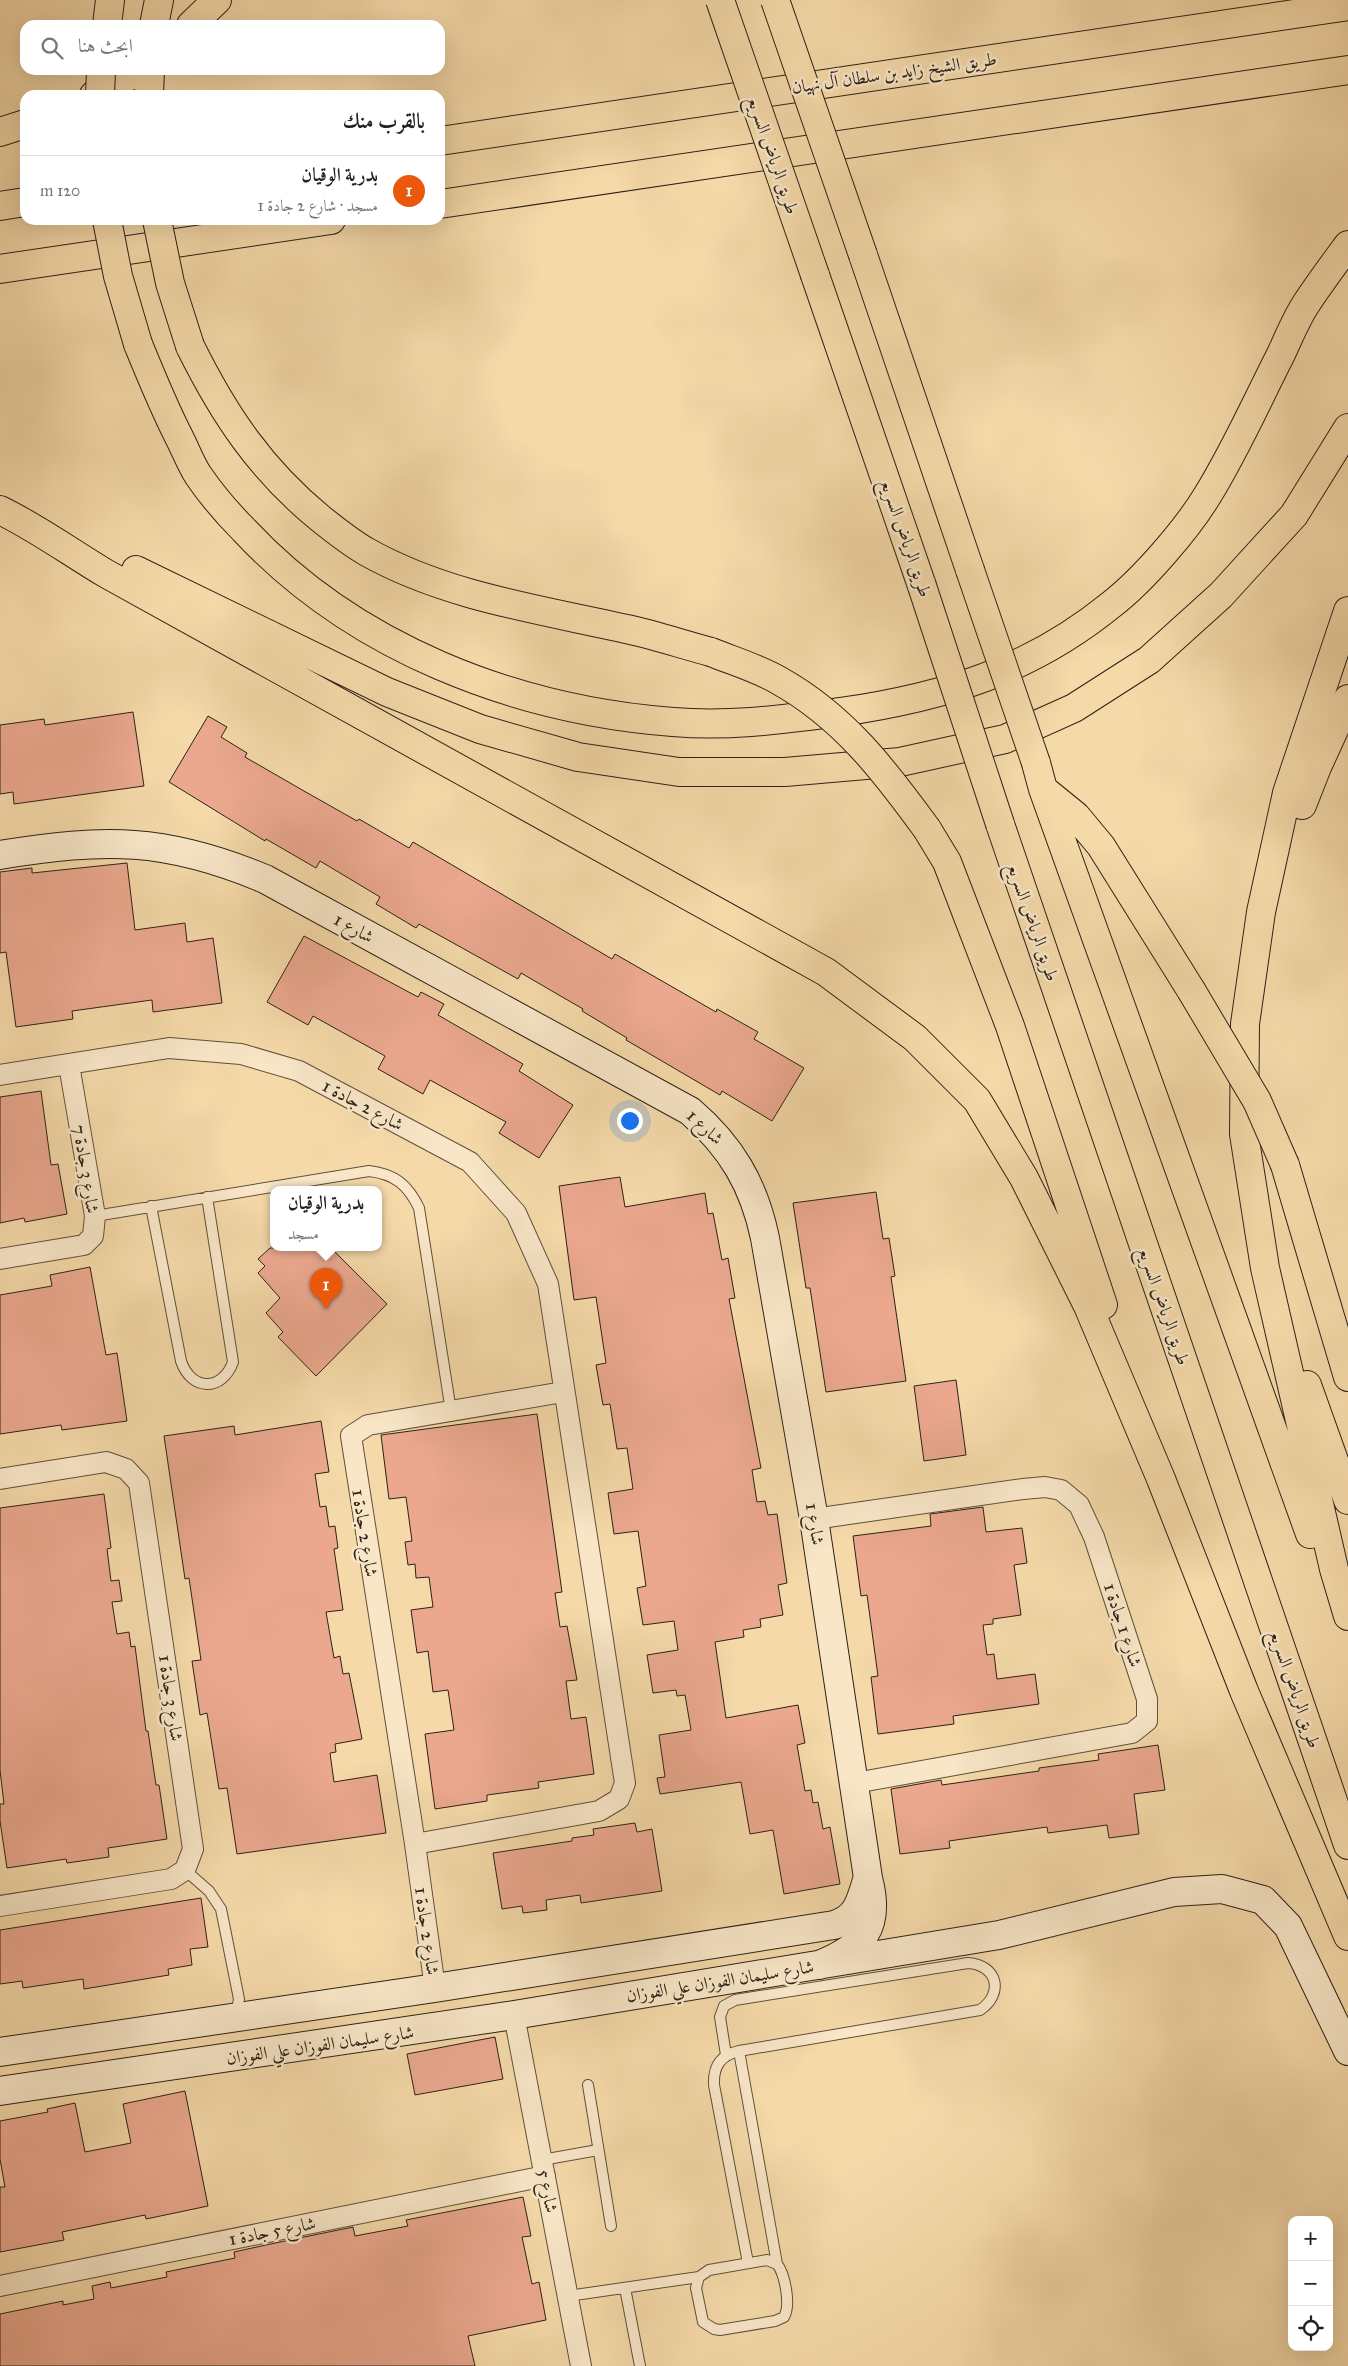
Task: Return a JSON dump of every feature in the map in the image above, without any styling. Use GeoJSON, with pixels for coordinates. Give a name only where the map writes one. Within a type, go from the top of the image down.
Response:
{"type":"FeatureCollection","features":[{"type":"Feature","properties":{"kind":"highway"},"geometry":{"type":"LineString","coordinates":[[108,20],[110,0]]}},
{"type":"Feature","properties":{"kind":"highway"},"geometry":{"type":"LineString","coordinates":[[155,20],[159,0]]}},
{"type":"Feature","properties":{"kind":"highway"},"geometry":{"type":"LineString","coordinates":[[196,20],[217,0]]}},
{"type":"Feature","properties":{"kind":"highway","name":"طريق الرياض السريع"},"geometry":{"type":"LineString","coordinates":[[720,0],[922,586],[1000,824],[1348,1845]]}},
{"type":"Feature","properties":{"kind":"highway"},"geometry":{"type":"LineString","coordinates":[[775,0],[1040,776],[1348,1639]]}},
{"type":"Feature","properties":{"kind":"highway","name":"طريق الشيخ زايد بن سلطان آل نهيان"},"geometry":{"type":"LineString","coordinates":[[445,140],[1348,6]]}},
{"type":"Feature","properties":{"kind":"highway"},"geometry":{"type":"LineString","coordinates":[[445,203],[1348,70]]}},
{"type":"Feature","properties":{"kind":"highway"},"geometry":{"type":"LineString","coordinates":[[100,90],[101,75]]}},
{"type":"Feature","properties":{"kind":"highway"},"geometry":{"type":"LineString","coordinates":[[103,90],[130,75]]}},
{"type":"Feature","properties":{"kind":"highway"},"geometry":{"type":"LineString","coordinates":[[149,90],[150,75]]}},
{"type":"Feature","properties":{"kind":"highway"},"geometry":{"type":"LineString","coordinates":[[0,132],[20,126]]}},
{"type":"Feature","properties":{"kind":"highway"},"geometry":{"type":"LineString","coordinates":[[0,206],[20,203]]}},
{"type":"Feature","properties":{"kind":"highway"},"geometry":{"type":"LineString","coordinates":[[108,225],[118,276],[138,344],[166,411],[197,474],[244,531],[298,582],[330,606],[369,630],[409,651],[485,684],[561,704],[614,714],[675,722],[765,722],[895,704],[974,684],[1054,647],[1114,603],[1161,555],[1206,498],[1305,305],[1348,245]]}},
{"type":"Feature","properties":{"kind":"highway"},"geometry":{"type":"LineString","coordinates":[[158,225],[170,283],[190,346],[230,419],[261,463],[309,509],[367,552],[428,580],[499,601],[634,630],[711,652],[778,680],[838,721],[887,775],[927,828],[947,862],[1010,1026],[1161,1478]]}},
{"type":"Feature","properties":{"kind":"highway"},"geometry":{"type":"LineString","coordinates":[[0,269],[297,225]]}},
{"type":"Feature","properties":{"kind":"highway"},"geometry":{"type":"LineString","coordinates":[[0,510],[44,533],[88,548],[131,568],[388,692],[480,729],[578,757],[679,772],[785,772],[900,762],[1005,739],[1074,708],[1149,660],[1221,595],[1294,515],[1348,428]]}},
{"type":"Feature","properties":{"kind":"highway"},"geometry":{"type":"LineString","coordinates":[[44,533],[105,573],[826,972],[915,1038],[977,1100],[1024,1178],[1088,1306],[1161,1478],[1220,1631],[1348,1936]]}},
{"type":"Feature","properties":{"kind":"highway"},"geometry":{"type":"LineString","coordinates":[[1348,611],[1287,793],[1261,912],[1245,1024],[1244,1134],[1265,1268],[1334,1569],[1348,1616]]}},
{"type":"Feature","properties":{"kind":"highway"},"geometry":{"type":"LineString","coordinates":[[1261,912],[1317,766],[1348,699]]}},
{"type":"Feature","properties":{"kind":"highway"},"geometry":{"type":"LineString","coordinates":[[1040,776],[1101,846],[1191,990],[1257,1101],[1285,1165],[1348,1377]]}},
{"type":"Feature","properties":{"kind":"highway"},"geometry":{"type":"LineString","coordinates":[[1265,1268],[1348,1500]]}},
{"type":"Feature","properties":{"kind":"street","name":"شارع 1"},"geometry":{"type":"LineString","coordinates":[[0,855],[58,846],[117,843],[176,849],[235,866],[265,879],[690,1111],[718,1137],[730,1152],[746,1179],[760,1215],[814,1519],[868,1878],[874,1900],[871,1922],[860,1942],[843,1956],[809,1967]]}},
{"type":"Feature","properties":{"kind":"street","name":"شارع 2 جادة 1"},"geometry":{"type":"LineString","coordinates":[[0,1075],[169,1048],[241,1054],[299,1071],[470,1162],[516,1213],[548,1284],[563,1392],[625,1783],[619,1799],[599,1811],[415,1844]]}},
{"type":"Feature","properties":{"kind":"street","name":"شارع 3 جادة 7"},"geometry":{"type":"LineString","coordinates":[[0,1259],[84,1245],[93,1236],[95,1216],[69,1064]]}},
{"type":"Feature","properties":{"kind":"street","name":"شارع 2 جادة 1"},"geometry":{"type":"LineString","coordinates":[[435,1988],[415,1844],[351,1436],[368,1425],[563,1392]]}},
{"type":"Feature","properties":{"kind":"street","name":"شارع 3 جادة 1"},"geometry":{"type":"LineString","coordinates":[[0,1479],[106,1462],[126,1469],[139,1483],[193,1849],[186,1870]]}},
{"type":"Feature","properties":{"kind":"street","name":"شارع 1 جادة 1"},"geometry":{"type":"LineString","coordinates":[[814,1519],[1023,1489],[1045,1487],[1062,1490],[1080,1505],[1094,1537],[1147,1699],[1146,1721],[1132,1732],[855,1783]]}},
{"type":"Feature","properties":{"kind":"street"},"geometry":{"type":"LineString","coordinates":[[0,1906],[171,1879],[186,1870]]}},
{"type":"Feature","properties":{"kind":"street","name":"شارع 1"},"geometry":{"type":"LineString","coordinates":[[792,1933],[846,1921],[855,1912],[868,1878]]}},
{"type":"Feature","properties":{"kind":"street","name":"شارع سليمان الفوزان علي الفوزان"},"geometry":{"type":"LineString","coordinates":[[0,2091],[514,2016],[999,1936],[1174,1892],[1222,1889],[1263,1900],[1288,1926],[1348,2051]]}},
{"type":"Feature","properties":{"kind":"street"},"geometry":{"type":"LineString","coordinates":[[792,1933],[804,1940],[808,1952],[804,1964],[809,1967]]}},
{"type":"Feature","properties":{"kind":"street","name":"شارع سليمان الفوزان علي الفوزان"},"geometry":{"type":"LineString","coordinates":[[0,2052],[792,1933]]}},
{"type":"Feature","properties":{"kind":"street"},"geometry":{"type":"LineString","coordinates":[[304,2006],[298,2012],[294,2028],[301,2042],[308,2047]]}},
{"type":"Feature","properties":{"kind":"street"},"geometry":{"type":"LineString","coordinates":[[240,2016],[252,2017],[263,2027],[264,2042],[257,2054]]}},
{"type":"Feature","properties":{"kind":"street","name":"شارع 5"},"geometry":{"type":"LineString","coordinates":[[514,2016],[581,2366]]}},
{"type":"Feature","properties":{"kind":"street","name":"شارع 5 جادة 1"},"geometry":{"type":"LineString","coordinates":[[0,2286],[543,2168]]}},
{"type":"Feature","properties":{"kind":"lane"},"geometry":{"type":"LineString","coordinates":[[276,1186],[369,1171],[384,1173],[400,1180],[411,1192],[419,1208],[450,1411]]}},
{"type":"Feature","properties":{"kind":"lane"},"geometry":{"type":"LineString","coordinates":[[95,1216],[270,1187]]}},
{"type":"Feature","properties":{"kind":"lane"},"geometry":{"type":"LineString","coordinates":[[151,1206],[184,1372],[191,1380],[201,1384],[212,1384],[222,1380],[229,1372],[233,1362],[207,1197]]}},
{"type":"Feature","properties":{"kind":"lane"},"geometry":{"type":"LineString","coordinates":[[186,1870],[209,1891],[221,1909],[239,1999],[240,2016]]}},
{"type":"Feature","properties":{"kind":"lane"},"geometry":{"type":"LineString","coordinates":[[726,2055],[720,2017],[724,2006],[734,2000],[968,1963],[978,1964],[987,1968],[993,1976],[994,1996],[988,2005],[980,2010],[739,2051],[726,2055],[715,2068],[714,2084],[748,2263]]}},
{"type":"Feature","properties":{"kind":"lane"},"geometry":{"type":"LineString","coordinates":[[699,2277],[696,2288],[700,2316],[708,2327],[720,2330],[775,2321],[784,2316],[787,2307],[782,2273],[777,2264],[739,2051]]}},
{"type":"Feature","properties":{"kind":"lane"},"geometry":{"type":"LineString","coordinates":[[588,2085],[611,2226]]}},
{"type":"Feature","properties":{"kind":"lane"},"geometry":{"type":"LineString","coordinates":[[543,2168],[598,2150]]}},
{"type":"Feature","properties":{"kind":"lane"},"geometry":{"type":"LineString","coordinates":[[568,2296],[699,2277],[709,2270],[767,2260],[777,2264]]}},
{"type":"Feature","properties":{"kind":"lane"},"geometry":{"type":"LineString","coordinates":[[625,2288],[640,2366]]}},
{"type":"Feature","properties":{"kind":"building"},"geometry":{"type":"Polygon","coordinates":[[[133,712],[144,786],[14,804],[13,792],[0,794],[0,725],[44,719],[45,725],[133,712]]]}},
{"type":"Feature","properties":{"kind":"building"},"geometry":{"type":"Polygon","coordinates":[[[208,716],[227,727],[221,737],[247,753],[245,757],[304,791],[357,821],[359,819],[409,848],[413,842],[612,959],[615,954],[716,1012],[717,1009],[758,1032],[754,1039],[804,1068],[772,1121],[722,1091],[720,1095],[626,1040],[627,1038],[582,1011],[583,1009],[521,973],[518,979],[419,924],[416,928],[376,904],[380,897],[320,861],[316,868],[266,839],[265,841],[169,782],[208,716]]]}},
{"type":"Feature","properties":{"kind":"building"},"geometry":{"type":"Polygon","coordinates":[[[127,863],[135,930],[185,923],[187,942],[213,938],[222,1003],[153,1012],[152,1000],[72,1011],[73,1019],[16,1027],[6,952],[0,953],[0,872],[32,868],[32,873],[127,863]]]}},
{"type":"Feature","properties":{"kind":"building"},"geometry":{"type":"Polygon","coordinates":[[[304,936],[418,997],[421,992],[444,1004],[438,1015],[523,1064],[519,1071],[573,1105],[539,1158],[499,1133],[506,1122],[430,1080],[423,1094],[378,1069],[385,1056],[313,1016],[308,1025],[267,1002],[304,936]]]}},
{"type":"Feature","properties":{"kind":"building"},"geometry":{"type":"Polygon","coordinates":[[[41,1091],[51,1165],[58,1164],[67,1214],[25,1222],[24,1218],[0,1223],[0,1097],[41,1091]]]}},
{"type":"Feature","properties":{"kind":"building"},"geometry":{"type":"Polygon","coordinates":[[[620,1177],[625,1207],[705,1193],[708,1214],[713,1213],[722,1260],[728,1258],[735,1298],[729,1299],[761,1468],[752,1470],[757,1502],[765,1501],[768,1515],[777,1514],[787,1583],[778,1585],[783,1615],[760,1619],[761,1627],[743,1630],[744,1637],[715,1642],[726,1718],[798,1705],[805,1743],[797,1745],[805,1791],[811,1790],[813,1803],[818,1802],[823,1829],[830,1827],[840,1884],[784,1894],[773,1830],[750,1834],[741,1782],[660,1794],[657,1778],[665,1777],[659,1735],[691,1730],[685,1695],[677,1696],[676,1690],[653,1693],[647,1655],[678,1650],[674,1621],[643,1625],[637,1588],[646,1586],[638,1531],[614,1534],[608,1493],[633,1489],[627,1448],[617,1449],[610,1404],[603,1405],[596,1365],[606,1363],[596,1297],[574,1300],[559,1186],[620,1177]]]}},
{"type":"Feature","properties":{"kind":"building"},"geometry":{"type":"Polygon","coordinates":[[[876,1192],[883,1239],[889,1238],[895,1276],[891,1277],[906,1381],[826,1392],[810,1288],[806,1288],[793,1203],[876,1192]]]}},
{"type":"Feature","properties":{"kind":"building"},"geometry":{"type":"Polygon","coordinates":[[[270,1248],[270,1251],[334,1251],[387,1304],[316,1376],[278,1337],[283,1332],[266,1313],[280,1298],[258,1273],[265,1266],[258,1259],[270,1248]]]}},
{"type":"Feature","properties":{"kind":"building"},"geometry":{"type":"Polygon","coordinates":[[[90,1267],[106,1355],[117,1353],[127,1421],[62,1430],[61,1425],[0,1434],[0,1295],[52,1286],[50,1275],[90,1267]]]}},
{"type":"Feature","properties":{"kind":"building"},"geometry":{"type":"Polygon","coordinates":[[[956,1380],[966,1455],[924,1461],[914,1386],[956,1380]]]}},
{"type":"Feature","properties":{"kind":"building"},"geometry":{"type":"Polygon","coordinates":[[[537,1414],[562,1592],[555,1593],[560,1627],[567,1626],[577,1680],[566,1681],[571,1719],[586,1717],[594,1774],[538,1782],[539,1788],[487,1795],[487,1801],[435,1809],[425,1734],[454,1730],[448,1690],[433,1692],[428,1651],[417,1653],[411,1610],[433,1607],[429,1577],[416,1578],[415,1564],[408,1565],[405,1542],[412,1541],[406,1497],[389,1499],[381,1435],[537,1414]]]}},
{"type":"Feature","properties":{"kind":"building"},"geometry":{"type":"Polygon","coordinates":[[[321,1421],[329,1472],[315,1474],[320,1507],[326,1506],[329,1527],[335,1526],[338,1548],[334,1549],[343,1610],[326,1612],[334,1658],[340,1656],[343,1674],[349,1673],[362,1739],[335,1744],[336,1752],[330,1753],[334,1782],[377,1775],[386,1833],[237,1854],[227,1788],[219,1789],[207,1713],[200,1715],[192,1661],[201,1660],[189,1578],[185,1579],[164,1436],[234,1426],[235,1435],[321,1421]]]}},
{"type":"Feature","properties":{"kind":"building"},"geometry":{"type":"Polygon","coordinates":[[[104,1494],[111,1548],[107,1549],[111,1581],[119,1580],[122,1601],[112,1602],[117,1634],[129,1632],[131,1647],[135,1646],[146,1731],[148,1731],[156,1785],[159,1785],[167,1839],[108,1848],[109,1857],[67,1863],[66,1859],[7,1868],[0,1821],[0,1804],[4,1804],[0,1770],[0,1508],[104,1494]]]}},
{"type":"Feature","properties":{"kind":"building"},"geometry":{"type":"Polygon","coordinates":[[[983,1507],[986,1532],[1022,1528],[1027,1563],[1014,1565],[1021,1615],[993,1619],[993,1624],[983,1625],[987,1655],[994,1654],[997,1679],[1035,1674],[1039,1704],[953,1716],[954,1724],[878,1734],[871,1677],[878,1676],[867,1595],[861,1596],[853,1536],[931,1526],[930,1514],[983,1507]]]}},
{"type":"Feature","properties":{"kind":"building"},"geometry":{"type":"Polygon","coordinates":[[[1158,1745],[1165,1790],[1134,1794],[1139,1834],[1109,1838],[1107,1825],[1048,1833],[1047,1827],[949,1841],[950,1848],[900,1854],[891,1789],[941,1780],[942,1785],[1039,1771],[1039,1768],[1099,1760],[1098,1754],[1158,1745]]]}},
{"type":"Feature","properties":{"kind":"building"},"geometry":{"type":"Polygon","coordinates":[[[635,1823],[637,1832],[652,1829],[662,1891],[581,1903],[580,1895],[546,1900],[547,1910],[523,1913],[522,1906],[502,1909],[493,1853],[572,1841],[572,1838],[594,1835],[593,1829],[635,1823]]]}},
{"type":"Feature","properties":{"kind":"building"},"geometry":{"type":"Polygon","coordinates":[[[201,1898],[208,1947],[190,1949],[192,1965],[168,1969],[169,1975],[84,1989],[83,1979],[23,1988],[22,1981],[0,1984],[0,1930],[201,1898]]]}},
{"type":"Feature","properties":{"kind":"building"},"geometry":{"type":"Polygon","coordinates":[[[495,2037],[503,2079],[415,2095],[407,2054],[495,2037]]]}},
{"type":"Feature","properties":{"kind":"building"},"geometry":{"type":"Polygon","coordinates":[[[185,2091],[208,2206],[146,2219],[145,2215],[62,2232],[64,2240],[0,2252],[0,2187],[5,2187],[0,2159],[0,2121],[48,2112],[47,2109],[75,2103],[85,2152],[131,2143],[123,2104],[185,2091]]]}},
{"type":"Feature","properties":{"kind":"building"},"geometry":{"type":"Polygon","coordinates":[[[523,2197],[531,2236],[522,2237],[532,2284],[539,2282],[546,2320],[468,2336],[475,2366],[0,2366],[0,2314],[63,2301],[63,2305],[94,2299],[92,2286],[110,2282],[111,2288],[167,2277],[166,2272],[235,2258],[234,2252],[353,2227],[355,2236],[408,2226],[406,2220],[523,2197]]]}},
{"type":"Feature","properties":{"kind":"place","name":"بدرية الوقيان"},"geometry":{"type":"Point","coordinates":[326,1309]}}]}
